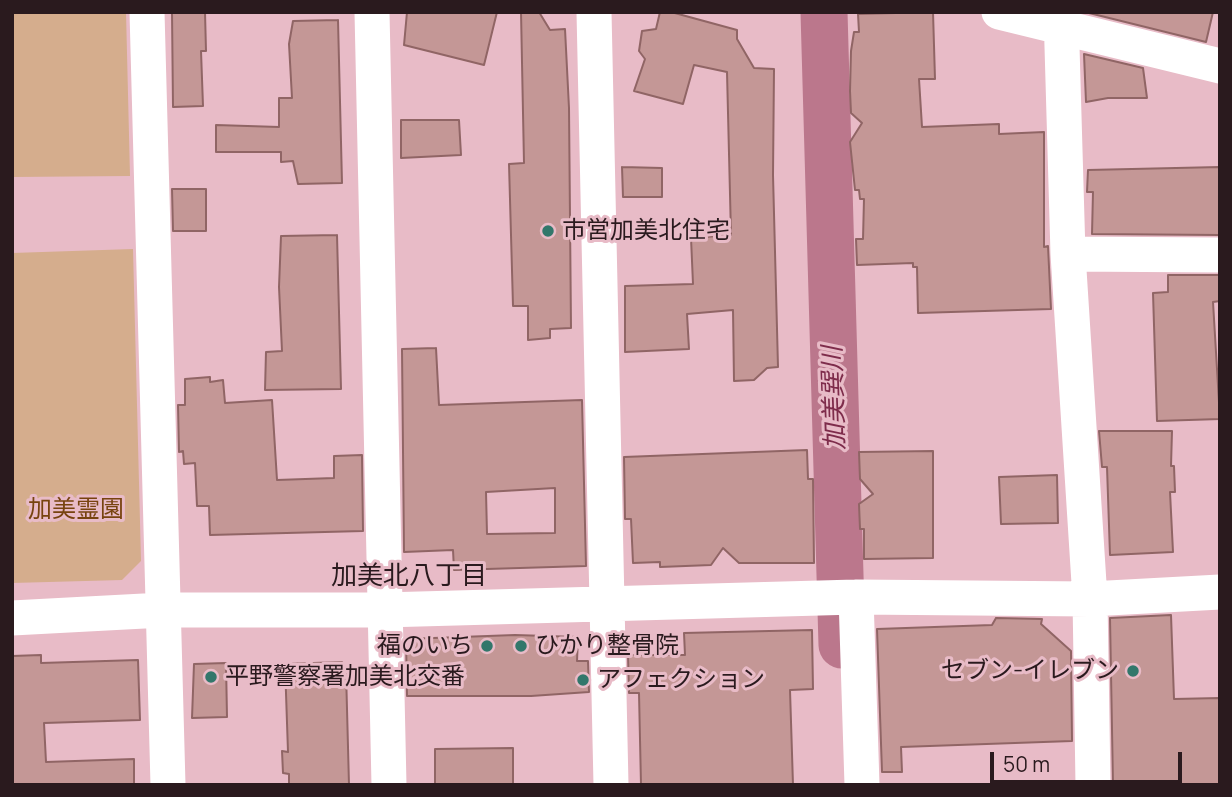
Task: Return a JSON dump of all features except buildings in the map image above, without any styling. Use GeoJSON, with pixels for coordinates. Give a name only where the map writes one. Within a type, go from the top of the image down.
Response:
{"type":"FeatureCollection","features":[{"type":"Feature","properties":{"kind":"street"},"geometry":{"type":"LineString","coordinates":[[147,12],[169,785]]}},
{"type":"Feature","properties":{"kind":"street"},"geometry":{"type":"LineString","coordinates":[[372,12],[383,610],[389,785]]}},
{"type":"Feature","properties":{"kind":"street"},"geometry":{"type":"LineString","coordinates":[[594,12],[611,785]]}},
{"type":"Feature","properties":{"kind":"street"},"geometry":{"type":"LineString","coordinates":[[999,12],[1061,20],[1220,66]]}},
{"type":"Feature","properties":{"kind":"street"},"geometry":{"type":"LineString","coordinates":[[1061,20],[1068,254],[1090,599],[1093,785]]}},
{"type":"Feature","properties":{"kind":"street"},"geometry":{"type":"LineString","coordinates":[[1068,254],[1220,255]]}},
{"type":"Feature","properties":{"kind":"street"},"geometry":{"type":"LineString","coordinates":[[12,618],[163,610],[383,610],[845,597],[1090,599],[1220,592]]}},
{"type":"Feature","properties":{"kind":"street"},"geometry":{"type":"LineString","coordinates":[[845,597],[862,785]]}},
{"type":"Feature","properties":{"kind":"green space"},"geometry":{"type":"Polygon","coordinates":[[[12,12],[126,12],[130,176],[12,177],[12,12]]]}},
{"type":"Feature","properties":{"kind":"green space","name":"加美霊園"},"geometry":{"type":"Polygon","coordinates":[[[133,249],[141,561],[122,580],[12,583],[12,253],[133,249]]]}},
{"type":"Feature","properties":{"kind":"waterway","name":"加美巽川"},"geometry":{"type":"LineString","coordinates":[[824,12],[842,645]]}},
{"type":"Feature","properties":{"kind":"place","name":"市営加美北住宅"},"geometry":{"type":"Point","coordinates":[548,231]}},
{"type":"Feature","properties":{"kind":"place","name":"福のいち"},"geometry":{"type":"Point","coordinates":[487,646]}},
{"type":"Feature","properties":{"kind":"place","name":"ひかり整骨院"},"geometry":{"type":"Point","coordinates":[521,646]}},
{"type":"Feature","properties":{"kind":"place","name":"セブン-イレブン"},"geometry":{"type":"Point","coordinates":[1133,671]}},
{"type":"Feature","properties":{"kind":"place","name":"平野警察署加美北交番"},"geometry":{"type":"Point","coordinates":[211,677]}},
{"type":"Feature","properties":{"kind":"place","name":"アフェクション"},"geometry":{"type":"Point","coordinates":[583,680]}},
{"type":"Feature","properties":{"kind":"district","name":"加美北八丁目"},"geometry":{"type":"Point","coordinates":[409,577]}}]}
